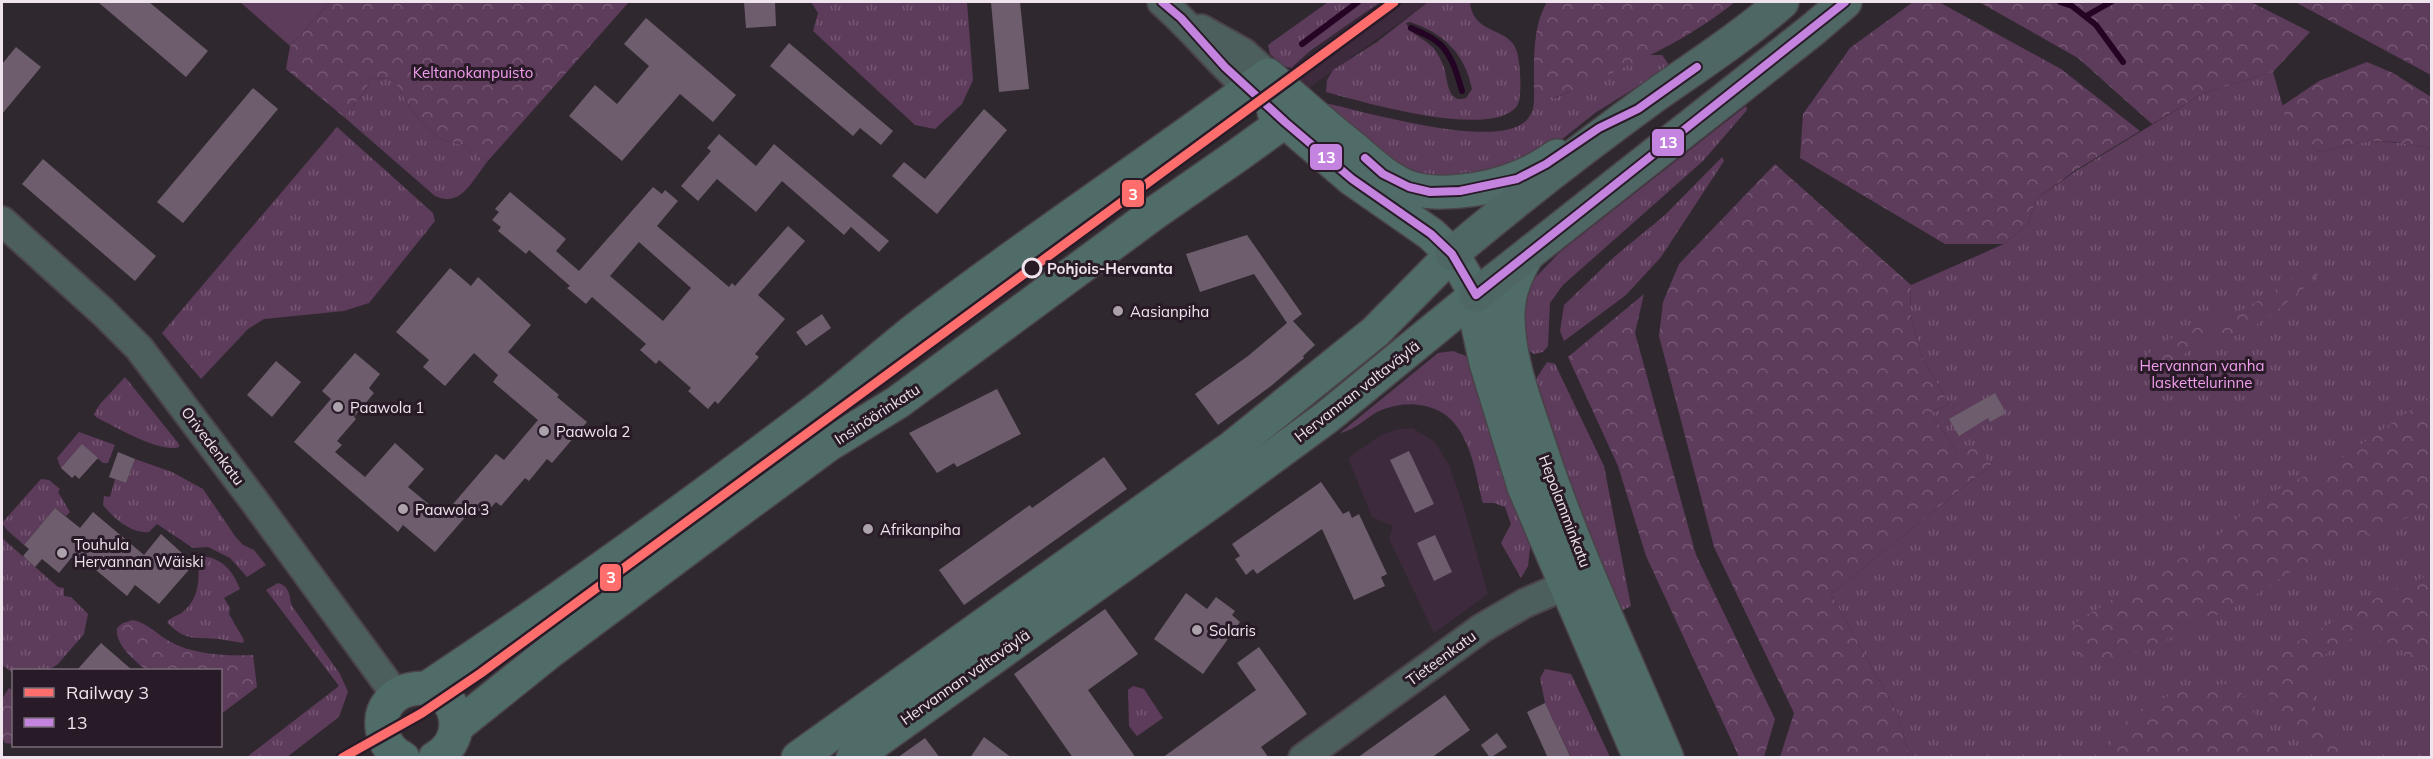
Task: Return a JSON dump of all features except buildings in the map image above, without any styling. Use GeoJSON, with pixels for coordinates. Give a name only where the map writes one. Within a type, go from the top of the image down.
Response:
{"type":"FeatureCollection","features":[{"type":"Feature","properties":{"kind":"highway","name":"Hervannan valtaväylä"},"geometry":{"type":"LineString","coordinates":[[1476,295],[1845,2]]}},
{"type":"Feature","properties":{"kind":"highway","name":"Hervannan valtaväylä"},"geometry":{"type":"LineString","coordinates":[[1452,254],[1638,109],[1774,8]]}},
{"type":"Feature","properties":{"kind":"main road"},"geometry":{"type":"LineString","coordinates":[[389,753],[383,714],[411,692],[577,585],[812,414],[920,327],[1122,178],[1258,82],[1294,115],[1352,179],[1431,234],[1452,254],[1476,295]]}},
{"type":"Feature","properties":{"kind":"main road"},"geometry":{"type":"LineString","coordinates":[[1294,115],[1383,174],[1409,187],[1430,192],[1460,191],[1517,179],[1546,164],[1599,128],[1638,109]]}},
{"type":"Feature","properties":{"kind":"main road","name":"Insinöörinkatu"},"geometry":{"type":"LineString","coordinates":[[444,749],[552,650],[747,504],[828,445],[898,402],[1143,220],[1294,115]]}},
{"type":"Feature","properties":{"kind":"main road","name":"Hervannan valtaväylä"},"geometry":{"type":"LineString","coordinates":[[798,758],[1230,449],[1375,332],[1452,254]]}},
{"type":"Feature","properties":{"kind":"main road","name":"Hepolamminkatu"},"geometry":{"type":"LineString","coordinates":[[1526,257],[1511,288],[1508,313],[1511,346],[1520,385],[1550,478],[1577,580],[1640,758]]}},
{"type":"Feature","properties":{"kind":"main road","name":"Hepolamminkatu"},"geometry":{"type":"LineString","coordinates":[[1476,295],[1476,317],[1486,363],[1502,422],[1524,487],[1577,580],[1667,758]]}},
{"type":"Feature","properties":{"kind":"main road","name":"Hervannan valtaväylä"},"geometry":{"type":"LineString","coordinates":[[853,758],[1327,417],[1476,295]]}},
{"type":"Feature","properties":{"kind":"main road"},"geometry":{"type":"LineString","coordinates":[[411,692],[445,698],[452,707],[444,749]]}},
{"type":"Feature","properties":{"kind":"street"},"geometry":{"type":"LineString","coordinates":[[1171,10],[1244,53],[1258,82]]}},
{"type":"Feature","properties":{"kind":"street","name":"Orivedenkatu"},"geometry":{"type":"LineString","coordinates":[[2,221],[104,312],[139,348],[252,498],[411,692]]}},
{"type":"Feature","properties":{"kind":"street","name":"Tieteenkatu"},"geometry":{"type":"LineString","coordinates":[[1303,758],[1482,628],[1525,603],[1577,580]]}},
{"type":"Feature","properties":{"kind":"shaded area"},"geometry":{"type":"Polygon","coordinates":[[[1380,2],[1428,2],[1309,88],[1288,70],[1380,2]]]}},
{"type":"Feature","properties":{"kind":"shaded area"},"geometry":{"type":"Polygon","coordinates":[[[1412,428],[1434,441],[1449,465],[1463,505],[1488,594],[1434,633],[1389,539],[1393,526],[1372,517],[1348,458],[1381,435],[1399,429],[1412,428]]]}},
{"type":"Feature","properties":{"kind":"green space"},"geometry":{"type":"Polygon","coordinates":[[[240,2],[330,2],[290,46],[240,2]]]}},
{"type":"Feature","properties":{"kind":"green space","name":"Keltanokanpuisto"},"geometry":{"type":"Polygon","coordinates":[[[330,2],[629,2],[487,162],[463,145],[438,138],[415,115],[393,79],[370,78],[366,90],[344,117],[286,69],[290,46],[330,2]]]}},
{"type":"Feature","properties":{"kind":"green space"},"geometry":{"type":"Polygon","coordinates":[[[811,2],[967,2],[973,80],[962,104],[935,129],[915,125],[813,31],[818,13],[811,2]]]}},
{"type":"Feature","properties":{"kind":"green space"},"geometry":{"type":"Polygon","coordinates":[[[1328,2],[1380,2],[1310,51],[1291,68],[1283,66],[1270,54],[1268,45],[1328,2]]]}},
{"type":"Feature","properties":{"kind":"green space"},"geometry":{"type":"Polygon","coordinates":[[[1428,2],[1470,2],[1478,20],[1484,26],[1507,38],[1517,52],[1520,72],[1519,102],[1503,116],[1482,120],[1455,119],[1396,110],[1326,92],[1327,80],[1333,70],[1377,42],[1428,2]],[[1410,22],[1406,23],[1410,30],[1436,51],[1443,65],[1451,94],[1459,99],[1466,98],[1472,89],[1469,76],[1458,55],[1451,46],[1433,32],[1410,22]]]}},
{"type":"Feature","properties":{"kind":"green space"},"geometry":{"type":"Polygon","coordinates":[[[1547,2],[1735,2],[1671,44],[1554,98],[1534,90],[1536,33],[1547,2]]]}},
{"type":"Feature","properties":{"kind":"green space"},"geometry":{"type":"Polygon","coordinates":[[[1913,2],[1939,2],[2061,69],[2140,131],[2076,170],[2036,199],[2028,224],[2004,244],[1945,244],[1800,158],[1803,114],[1850,48],[1913,2]]]}},
{"type":"Feature","properties":{"kind":"green space"},"geometry":{"type":"Polygon","coordinates":[[[1979,2],[2251,2],[2310,32],[2273,72],[2204,93],[2152,124],[2078,58],[1979,2]]]}},
{"type":"Feature","properties":{"kind":"green space"},"geometry":{"type":"Polygon","coordinates":[[[2295,2],[2431,2],[2431,75],[2295,2]]]}},
{"type":"Feature","properties":{"kind":"green space"},"geometry":{"type":"Polygon","coordinates":[[[1649,55],[1662,55],[1670,66],[1595,113],[1541,156],[1453,180],[1406,171],[1320,102],[1430,126],[1462,131],[1492,132],[1515,128],[1529,117],[1533,107],[1534,90],[1555,98],[1649,55]]]}},
{"type":"Feature","properties":{"kind":"green space"},"geometry":{"type":"Polygon","coordinates":[[[2367,62],[2393,73],[2431,97],[2431,148],[2395,142],[2368,141],[2319,152],[2289,129],[2282,106],[2319,81],[2367,62]]]}},
{"type":"Feature","properties":{"kind":"green space","name":"Hervannan vanha laskettelurinne"},"geometry":{"type":"Polygon","coordinates":[[[2273,72],[2289,128],[2319,152],[2368,141],[2431,148],[2431,757],[1910,757],[1897,712],[1831,594],[1992,464],[1958,453],[1931,413],[1949,404],[1922,357],[1910,312],[1911,285],[2004,244],[2028,224],[2036,199],[2076,171],[2204,93],[2273,72]]]}},
{"type":"Feature","properties":{"kind":"green space","name":"Keltanokanpuisto"},"geometry":{"type":"Polygon","coordinates":[[[370,78],[393,79],[415,115],[438,138],[463,145],[487,162],[459,196],[444,199],[435,196],[344,117],[366,90],[370,78]]]}},
{"type":"Feature","properties":{"kind":"green space"},"geometry":{"type":"Polygon","coordinates":[[[1746,106],[1747,110],[1703,161],[1563,285],[1550,303],[1548,346],[1543,352],[1534,354],[1526,349],[1522,322],[1532,281],[1560,252],[1746,106]]]}},
{"type":"Feature","properties":{"kind":"green space"},"geometry":{"type":"Polygon","coordinates":[[[337,127],[433,213],[435,221],[369,303],[344,311],[264,319],[248,329],[201,379],[162,333],[337,127]]]}},
{"type":"Feature","properties":{"kind":"green space"},"geometry":{"type":"Polygon","coordinates":[[[1722,157],[1724,161],[1661,257],[1626,295],[1564,341],[1560,331],[1564,305],[1614,257],[1665,215],[1722,157]]]}},
{"type":"Feature","properties":{"kind":"green space"},"geometry":{"type":"Polygon","coordinates":[[[1775,164],[1911,285],[1910,312],[1922,357],[1949,404],[1931,413],[1958,453],[1971,445],[1992,464],[1831,594],[1897,712],[1910,757],[1780,757],[1794,713],[1714,547],[1659,336],[1663,302],[1679,264],[1775,164]]]}},
{"type":"Feature","properties":{"kind":"green space"},"geometry":{"type":"Polygon","coordinates":[[[2313,264],[2319,264],[2322,268],[2318,274],[2290,300],[2259,323],[2191,350],[2154,373],[2148,375],[2142,371],[2141,363],[2163,343],[2192,329],[2238,312],[2313,264]]]}},
{"type":"Feature","properties":{"kind":"green space"},"geometry":{"type":"Polygon","coordinates":[[[1644,294],[1635,333],[1696,555],[1775,719],[1764,757],[1739,757],[1646,556],[1618,466],[1568,357],[1644,294]]]}},
{"type":"Feature","properties":{"kind":"green space"},"geometry":{"type":"Polygon","coordinates":[[[1453,351],[1468,357],[1476,368],[1531,540],[1528,566],[1521,578],[1501,543],[1511,524],[1505,507],[1494,503],[1483,503],[1467,445],[1460,431],[1440,411],[1409,404],[1389,407],[1340,433],[1438,353],[1453,351]]]}},
{"type":"Feature","properties":{"kind":"green space"},"geometry":{"type":"Polygon","coordinates":[[[1547,362],[1555,364],[1604,466],[1631,606],[1619,612],[1577,502],[1536,379],[1547,362]]]}},
{"type":"Feature","properties":{"kind":"green space"},"geometry":{"type":"Polygon","coordinates":[[[125,377],[179,444],[179,447],[161,447],[96,417],[94,414],[100,404],[125,377]]]}},
{"type":"Feature","properties":{"kind":"green space"},"geometry":{"type":"Polygon","coordinates":[[[2431,396],[2431,507],[2324,554],[2290,572],[2244,603],[2218,615],[2199,619],[2173,637],[2138,652],[2092,662],[2080,656],[2071,634],[2075,623],[2139,581],[2165,572],[2179,559],[2200,552],[2243,513],[2282,487],[2337,461],[2431,396]]]}},
{"type":"Feature","properties":{"kind":"green space"},"geometry":{"type":"Polygon","coordinates":[[[79,432],[115,445],[108,463],[103,463],[82,445],[61,468],[57,458],[79,432]]]}},
{"type":"Feature","properties":{"kind":"green space"},"geometry":{"type":"Polygon","coordinates":[[[135,459],[172,472],[203,489],[235,536],[243,545],[254,550],[266,565],[247,577],[230,558],[208,547],[193,548],[157,524],[149,532],[143,532],[130,528],[117,520],[103,505],[104,496],[110,497],[115,479],[126,483],[135,459]]]}},
{"type":"Feature","properties":{"kind":"green space"},"geometry":{"type":"Polygon","coordinates":[[[41,479],[49,480],[60,489],[58,492],[70,512],[66,516],[55,508],[24,545],[2,523],[41,479]]]}},
{"type":"Feature","properties":{"kind":"green space"},"geometry":{"type":"Polygon","coordinates":[[[2,538],[58,587],[64,588],[64,596],[71,597],[88,614],[84,634],[58,664],[50,669],[12,669],[12,672],[2,665],[2,538]]]}},
{"type":"Feature","properties":{"kind":"green space"},"geometry":{"type":"Polygon","coordinates":[[[203,556],[222,563],[230,571],[240,589],[224,598],[230,608],[229,614],[244,640],[243,643],[185,636],[167,622],[184,611],[191,603],[198,585],[199,559],[203,556]]]}},
{"type":"Feature","properties":{"kind":"green space"},"geometry":{"type":"Polygon","coordinates":[[[2431,574],[2431,683],[2423,668],[2415,660],[2382,640],[2362,637],[2341,643],[2332,649],[2318,665],[2314,675],[2312,697],[2318,714],[2328,730],[2354,757],[2320,757],[2276,706],[2264,682],[2262,668],[2268,659],[2280,651],[2384,594],[2431,574]]]}},
{"type":"Feature","properties":{"kind":"green space"},"geometry":{"type":"Polygon","coordinates":[[[278,583],[287,589],[292,606],[340,674],[348,692],[339,717],[287,757],[247,757],[339,686],[266,590],[278,583]]]}},
{"type":"Feature","properties":{"kind":"green space"},"geometry":{"type":"Polygon","coordinates":[[[138,621],[178,646],[199,652],[253,655],[257,687],[222,713],[222,669],[145,669],[126,652],[119,640],[117,628],[123,623],[138,621]]]}},
{"type":"Feature","properties":{"kind":"green space"},"geometry":{"type":"Polygon","coordinates":[[[1545,669],[1571,674],[1610,757],[1571,757],[1545,703],[1540,678],[1545,669]]]}},
{"type":"Feature","properties":{"kind":"green space"},"geometry":{"type":"Polygon","coordinates":[[[2227,684],[2240,691],[2269,737],[2285,757],[2107,757],[2113,739],[2137,712],[2171,695],[2227,684]]]}},
{"type":"Feature","properties":{"kind":"green space"},"geometry":{"type":"Polygon","coordinates":[[[1133,686],[1144,689],[1163,718],[1137,736],[1129,726],[1128,690],[1133,686]]]}},
{"type":"Feature","properties":{"kind":"green space"},"geometry":{"type":"Polygon","coordinates":[[[9,688],[12,690],[12,744],[5,743],[2,738],[2,699],[9,688]]]}},
{"type":"Feature","properties":{"kind":"waterway"},"geometry":{"type":"LineString","coordinates":[[1302,44],[1358,2]]}},
{"type":"Feature","properties":{"kind":"waterway"},"geometry":{"type":"LineString","coordinates":[[2060,2],[2072,6],[2096,25],[2123,62]]}},
{"type":"Feature","properties":{"kind":"waterway"},"geometry":{"type":"LineString","coordinates":[[2086,16],[2111,2]]}},
{"type":"Feature","properties":{"kind":"waterway"},"geometry":{"type":"LineString","coordinates":[[1411,28],[1427,35],[1446,51],[1453,63],[1462,91]]}},
{"type":"Feature","properties":{"kind":"rail line","name":"3"},"geometry":{"type":"LineString","coordinates":[[342,758],[422,713],[481,673],[1394,2]]}},
{"type":"Feature","properties":{"kind":"transit line","name":"13"},"geometry":{"type":"LineString","coordinates":[[1162,2],[1181,18],[1225,67],[1285,122],[1352,179],[1431,234],[1452,254],[1476,295],[1845,2]]}},
{"type":"Feature","properties":{"kind":"transit line","name":"13"},"geometry":{"type":"LineString","coordinates":[[1365,158],[1383,174],[1409,187],[1430,192],[1460,191],[1517,179],[1546,164],[1599,128],[1638,109],[1697,67]]}},
{"type":"Feature","properties":{"kind":"place","name":"Pohjois-Hervanta"},"geometry":{"type":"Point","coordinates":[1032,268]}},
{"type":"Feature","properties":{"kind":"place","name":"Aasianpiha"},"geometry":{"type":"Point","coordinates":[1118,311]}},
{"type":"Feature","properties":{"kind":"place","name":"Paawola 1"},"geometry":{"type":"Point","coordinates":[338,407]}},
{"type":"Feature","properties":{"kind":"place","name":"Paawola 2"},"geometry":{"type":"Point","coordinates":[544,431]}},
{"type":"Feature","properties":{"kind":"place","name":"Paawola 3"},"geometry":{"type":"Point","coordinates":[403,509]}},
{"type":"Feature","properties":{"kind":"place","name":"Afrikanpiha"},"geometry":{"type":"Point","coordinates":[868,529]}},
{"type":"Feature","properties":{"kind":"place","name":"Touhula Hervannan Wäiski"},"geometry":{"type":"Point","coordinates":[62,553]}},
{"type":"Feature","properties":{"kind":"place","name":"Solaris"},"geometry":{"type":"Point","coordinates":[1197,630]}}]}
